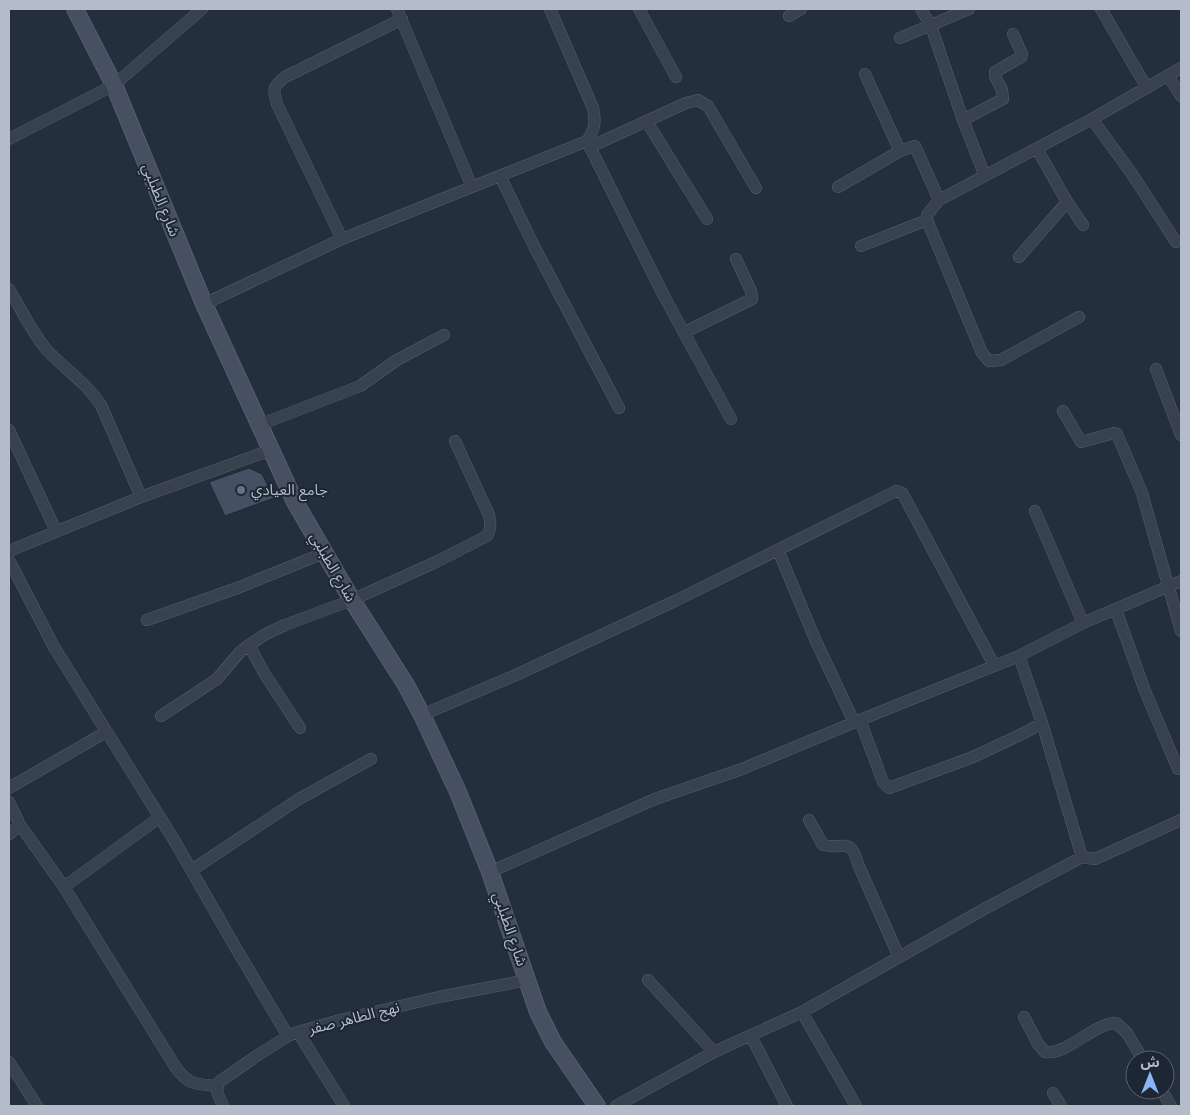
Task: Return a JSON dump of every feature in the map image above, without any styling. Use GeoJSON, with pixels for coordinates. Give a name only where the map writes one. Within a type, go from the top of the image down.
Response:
{"type":"FeatureCollection","features":[{"type":"Feature","properties":{"kind":"street"},"geometry":{"type":"LineString","coordinates":[[9,139],[114,85],[131,68],[202,9]]}},
{"type":"Feature","properties":{"kind":"street"},"geometry":{"type":"LineString","coordinates":[[550,9],[593,108],[595,117],[594,131],[589,144],[647,262],[731,419]]}},
{"type":"Feature","properties":{"kind":"street"},"geometry":{"type":"LineString","coordinates":[[639,9],[676,77]]}},
{"type":"Feature","properties":{"kind":"street"},"geometry":{"type":"LineString","coordinates":[[789,16],[801,9]]}},
{"type":"Feature","properties":{"kind":"street"},"geometry":{"type":"LineString","coordinates":[[921,9],[931,26],[963,120],[985,176]]}},
{"type":"Feature","properties":{"kind":"street"},"geometry":{"type":"LineString","coordinates":[[900,38],[969,9]]}},
{"type":"Feature","properties":{"kind":"street"},"geometry":{"type":"LineString","coordinates":[[1101,9],[1147,88]]}},
{"type":"Feature","properties":{"kind":"street","name":"شارع الطبلبي"},"geometry":{"type":"LineString","coordinates":[[76,12],[114,85],[204,304],[295,502],[352,600],[406,685],[422,716],[451,776],[490,872],[538,1012],[553,1042],[597,1106]]}},
{"type":"Feature","properties":{"kind":"street"},"geometry":{"type":"LineString","coordinates":[[342,239],[277,104],[274,90],[277,83],[285,77],[399,14],[472,187]]}},
{"type":"Feature","properties":{"kind":"street"},"geometry":{"type":"LineString","coordinates":[[963,120],[1003,99],[1002,90],[994,76],[995,73],[1022,54],[1013,34]]}},
{"type":"Feature","properties":{"kind":"street"},"geometry":{"type":"LineString","coordinates":[[1079,317],[1001,360],[989,361],[982,354],[927,220],[927,215],[939,200],[1092,119],[1181,68]]}},
{"type":"Feature","properties":{"kind":"street"},"geometry":{"type":"LineString","coordinates":[[865,74],[900,152]]}},
{"type":"Feature","properties":{"kind":"street"},"geometry":{"type":"LineString","coordinates":[[1168,76],[1181,96]]}},
{"type":"Feature","properties":{"kind":"street"},"geometry":{"type":"LineString","coordinates":[[204,304],[342,239],[500,176],[647,122],[686,103],[698,100],[708,106],[756,188]]}},
{"type":"Feature","properties":{"kind":"street"},"geometry":{"type":"LineString","coordinates":[[1092,119],[1132,174],[1176,242]]}},
{"type":"Feature","properties":{"kind":"street"},"geometry":{"type":"LineString","coordinates":[[647,122],[707,219]]}},
{"type":"Feature","properties":{"kind":"street"},"geometry":{"type":"LineString","coordinates":[[838,187],[912,146],[916,147],[939,200]]}},
{"type":"Feature","properties":{"kind":"street"},"geometry":{"type":"LineString","coordinates":[[1036,149],[1067,202],[1083,225]]}},
{"type":"Feature","properties":{"kind":"street"},"geometry":{"type":"LineString","coordinates":[[500,176],[618,408]]}},
{"type":"Feature","properties":{"kind":"street"},"geometry":{"type":"LineString","coordinates":[[1019,257],[1067,202]]}},
{"type":"Feature","properties":{"kind":"street"},"geometry":{"type":"LineString","coordinates":[[861,246],[927,220]]}},
{"type":"Feature","properties":{"kind":"street"},"geometry":{"type":"LineString","coordinates":[[685,332],[752,299],[751,291],[736,259]]}},
{"type":"Feature","properties":{"kind":"street"},"geometry":{"type":"LineString","coordinates":[[9,289],[33,332],[46,349],[78,377],[101,405],[141,498]]}},
{"type":"Feature","properties":{"kind":"street"},"geometry":{"type":"LineString","coordinates":[[259,426],[360,386],[397,360],[444,335]]}},
{"type":"Feature","properties":{"kind":"street"},"geometry":{"type":"LineString","coordinates":[[1156,369],[1178,415],[1181,435]]}},
{"type":"Feature","properties":{"kind":"street"},"geometry":{"type":"LineString","coordinates":[[1062,411],[1081,442],[1114,433],[1117,434],[1142,492],[1181,630]]}},
{"type":"Feature","properties":{"kind":"street"},"geometry":{"type":"LineString","coordinates":[[9,430],[56,531]]}},
{"type":"Feature","properties":{"kind":"street"},"geometry":{"type":"LineString","coordinates":[[161,716],[218,679],[240,652],[266,634],[352,600],[436,562],[487,536],[491,523],[489,515],[455,441]]}},
{"type":"Feature","properties":{"kind":"street"},"geometry":{"type":"LineString","coordinates":[[9,552],[56,531],[271,450]]}},
{"type":"Feature","properties":{"kind":"street"},"geometry":{"type":"LineString","coordinates":[[422,716],[677,600],[896,491],[902,493],[963,604],[994,666]]}},
{"type":"Feature","properties":{"kind":"street"},"geometry":{"type":"LineString","coordinates":[[1035,511],[1083,623]]}},
{"type":"Feature","properties":{"kind":"street"},"geometry":{"type":"LineString","coordinates":[[778,550],[815,640],[857,721],[883,782],[889,788],[972,757],[1042,723]]}},
{"type":"Feature","properties":{"kind":"street"},"geometry":{"type":"LineString","coordinates":[[147,620],[240,587],[324,553]]}},
{"type":"Feature","properties":{"kind":"street"},"geometry":{"type":"LineString","coordinates":[[9,560],[54,647],[160,817],[237,950],[344,1106]]}},
{"type":"Feature","properties":{"kind":"street"},"geometry":{"type":"LineString","coordinates":[[490,872],[655,800],[742,769],[1019,656],[1083,623],[1181,581]]}},
{"type":"Feature","properties":{"kind":"street"},"geometry":{"type":"LineString","coordinates":[[1116,610],[1145,691],[1178,769]]}},
{"type":"Feature","properties":{"kind":"street"},"geometry":{"type":"LineString","coordinates":[[249,645],[264,673],[300,728]]}},
{"type":"Feature","properties":{"kind":"street"},"geometry":{"type":"LineString","coordinates":[[1019,656],[1042,723],[1082,857]]}},
{"type":"Feature","properties":{"kind":"street"},"geometry":{"type":"LineString","coordinates":[[9,788],[106,732]]}},
{"type":"Feature","properties":{"kind":"street"},"geometry":{"type":"LineString","coordinates":[[192,870],[300,800],[371,759]]}},
{"type":"Feature","properties":{"kind":"street"},"geometry":{"type":"LineString","coordinates":[[9,802],[20,824],[64,887],[184,1078],[198,1084],[218,1086],[218,1096],[223,1106]]}},
{"type":"Feature","properties":{"kind":"street"},"geometry":{"type":"LineString","coordinates":[[64,887],[160,817]]}},
{"type":"Feature","properties":{"kind":"street"},"geometry":{"type":"LineString","coordinates":[[809,820],[823,844],[832,847],[849,846],[854,850],[858,864],[899,957]]}},
{"type":"Feature","properties":{"kind":"street"},"geometry":{"type":"LineString","coordinates":[[616,1106],[714,1052],[802,1012],[986,908],[1082,857],[1095,859],[1181,820]]}},
{"type":"Feature","properties":{"kind":"street"},"geometry":{"type":"LineString","coordinates":[[9,834],[20,824]]}},
{"type":"Feature","properties":{"kind":"street","name":"نهج الطاهر صفر"},"geometry":{"type":"LineString","coordinates":[[218,1086],[224,1078],[293,1034],[340,1020],[439,997],[527,980]]}},
{"type":"Feature","properties":{"kind":"street"},"geometry":{"type":"LineString","coordinates":[[648,980],[714,1052]]}},
{"type":"Feature","properties":{"kind":"street"},"geometry":{"type":"LineString","coordinates":[[802,1012],[856,1106]]}},
{"type":"Feature","properties":{"kind":"street"},"geometry":{"type":"LineString","coordinates":[[1024,1017],[1038,1044],[1045,1052],[1056,1052],[1111,1023],[1116,1023],[1127,1033],[1137,1050]]}},
{"type":"Feature","properties":{"kind":"street"},"geometry":{"type":"LineString","coordinates":[[751,1036],[787,1106]]}},
{"type":"Feature","properties":{"kind":"street"},"geometry":{"type":"LineString","coordinates":[[9,1062],[37,1106]]}},
{"type":"Feature","properties":{"kind":"street"},"geometry":{"type":"LineString","coordinates":[[1053,1093],[1061,1106]]}},
{"type":"Feature","properties":{"kind":"building","name":"جامع العيادي"},"geometry":{"type":"Polygon","coordinates":[[[249,468],[262,474],[274,498],[225,516],[209,482],[249,468]]]}},
{"type":"Feature","properties":{"kind":"place","name":"جامع العيادي"},"geometry":{"type":"Point","coordinates":[241,490]}}]}
